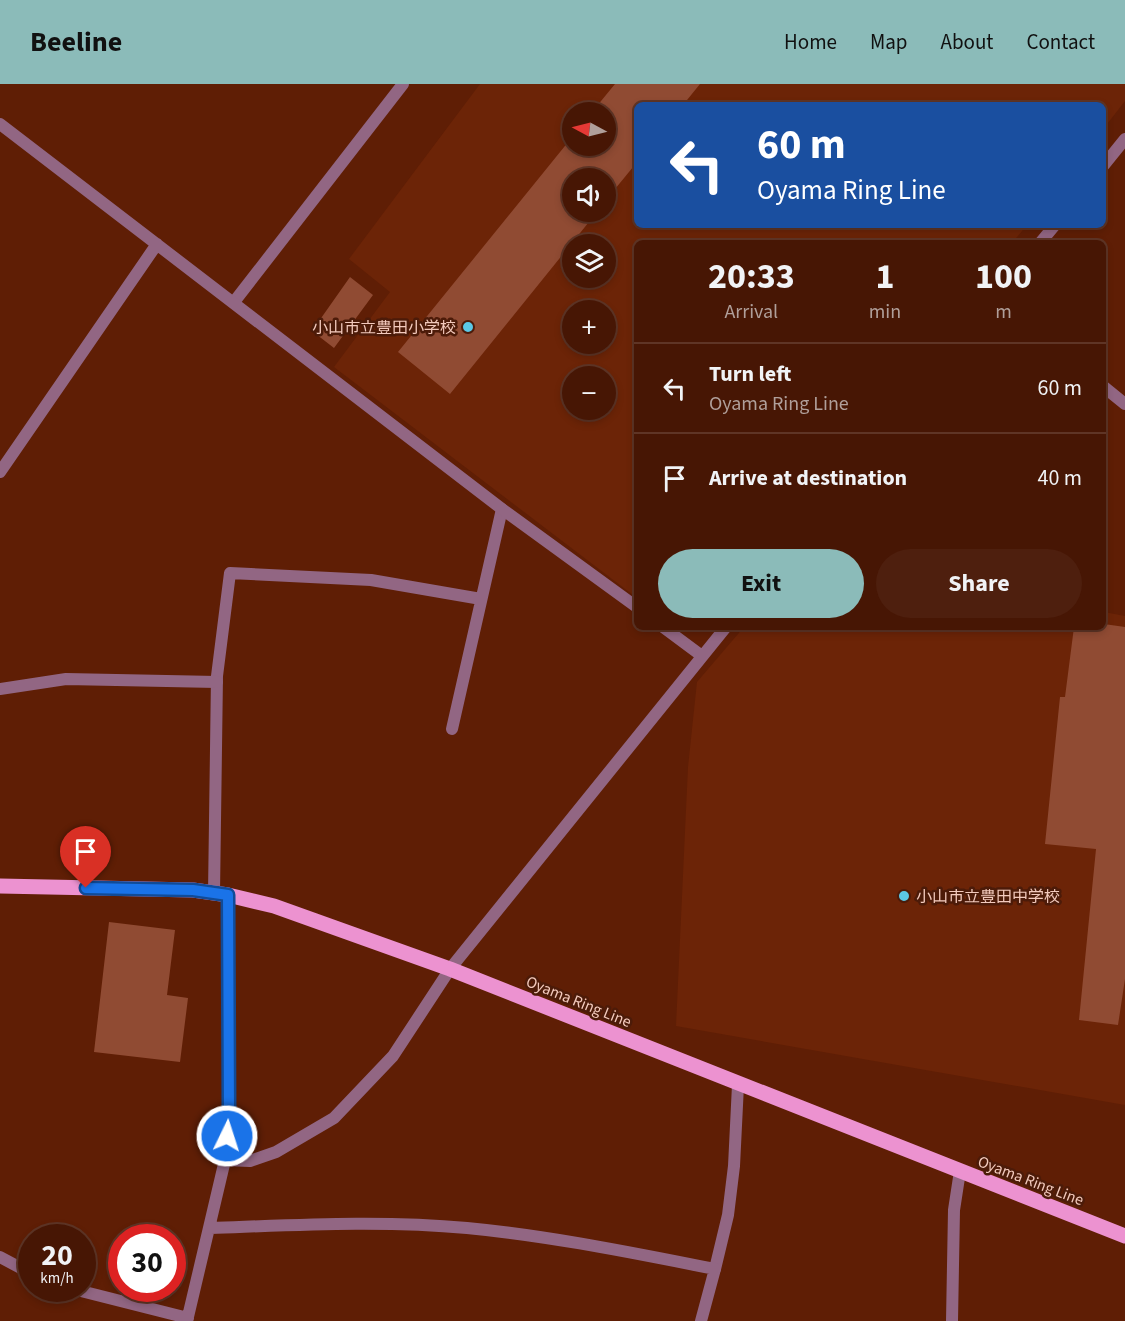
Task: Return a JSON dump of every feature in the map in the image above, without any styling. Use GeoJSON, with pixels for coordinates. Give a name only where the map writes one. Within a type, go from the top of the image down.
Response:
{"type":"FeatureCollection","features":[{"type":"Feature","properties":{"kind":"main road","name":"Oyama Ring Line"},"geometry":{"type":"LineString","coordinates":[[0,886],[193,890],[274,906],[450,969],[738,1085],[1125,1236]]}},
{"type":"Feature","properties":{"kind":"street"},"geometry":{"type":"LineString","coordinates":[[234,302],[403,84]]}},
{"type":"Feature","properties":{"kind":"street"},"geometry":{"type":"LineString","coordinates":[[0,124],[502,509],[634,605]]}},
{"type":"Feature","properties":{"kind":"street"},"geometry":{"type":"LineString","coordinates":[[1106,163],[1125,139]]}},
{"type":"Feature","properties":{"kind":"street"},"geometry":{"type":"LineString","coordinates":[[1042,240],[1052,228]]}},
{"type":"Feature","properties":{"kind":"street"},"geometry":{"type":"LineString","coordinates":[[0,472],[157,244]]}},
{"type":"Feature","properties":{"kind":"street"},"geometry":{"type":"LineString","coordinates":[[1106,389],[1125,404]]}},
{"type":"Feature","properties":{"kind":"street"},"geometry":{"type":"LineString","coordinates":[[452,729],[502,509]]}},
{"type":"Feature","properties":{"kind":"street"},"geometry":{"type":"LineString","coordinates":[[96,1295],[187,1319],[211,1228],[225,1160],[229,1112],[221,894],[217,682],[230,573],[371,580],[481,599]]}},
{"type":"Feature","properties":{"kind":"street"},"geometry":{"type":"LineString","coordinates":[[667,630],[702,656]]}},
{"type":"Feature","properties":{"kind":"street"},"geometry":{"type":"LineString","coordinates":[[225,1160],[250,1161],[276,1152],[334,1118],[393,1056],[450,969],[724,630]]}},
{"type":"Feature","properties":{"kind":"street"},"geometry":{"type":"LineString","coordinates":[[0,689],[66,679],[217,682]]}},
{"type":"Feature","properties":{"kind":"street"},"geometry":{"type":"LineString","coordinates":[[701,1321],[728,1215],[734,1166],[738,1085]]}},
{"type":"Feature","properties":{"kind":"street"},"geometry":{"type":"LineString","coordinates":[[952,1321],[954,1210],[960,1171]]}},
{"type":"Feature","properties":{"kind":"street"},"geometry":{"type":"LineString","coordinates":[[211,1228],[348,1223],[465,1228],[556,1239],[716,1269]]}},
{"type":"Feature","properties":{"kind":"street"},"geometry":{"type":"LineString","coordinates":[[0,1257],[18,1267]]}},
{"type":"Feature","properties":{"kind":"shaded area","name":"小山市立豊田小学校"},"geometry":{"type":"Polygon","coordinates":[[[480,84],[1125,84],[1125,101],[1106,125],[1106,102],[634,102],[634,228],[1024,228],[1014,240],[634,240],[634,596],[334,367],[390,292],[349,259],[480,84]]]}},
{"type":"Feature","properties":{"kind":"shaded area","name":"小山市立豊田中学校"},"geometry":{"type":"Polygon","coordinates":[[[1106,612],[1125,616],[1125,1105],[676,1026],[688,767],[697,682],[741,630],[1106,630],[1106,612]]]}},
{"type":"Feature","properties":{"kind":"building"},"geometry":{"type":"Polygon","coordinates":[[[615,84],[700,84],[685,102],[634,102],[634,166],[616,188],[616,168],[562,168],[562,222],[589,222],[579,234],[562,234],[562,255],[450,394],[398,352],[562,150],[562,156],[616,156],[616,102],[600,102],[615,84]]]}},
{"type":"Feature","properties":{"kind":"building"},"geometry":{"type":"Polygon","coordinates":[[[350,277],[373,295],[334,348],[312,331],[350,277]]]}},
{"type":"Feature","properties":{"kind":"building"},"geometry":{"type":"Polygon","coordinates":[[[1106,624],[1125,627],[1125,979],[1118,1025],[1079,1020],[1096,849],[1045,844],[1060,697],[1065,697],[1074,630],[1106,630],[1106,624]]]}},
{"type":"Feature","properties":{"kind":"building"},"geometry":{"type":"Polygon","coordinates":[[[109,922],[175,930],[167,995],[188,998],[180,1062],[94,1052],[109,922]]]}},
{"type":"Feature","properties":{"kind":"place","name":"小山市立豊田小学校"},"geometry":{"type":"Point","coordinates":[468,327]}},
{"type":"Feature","properties":{"kind":"place","name":"小山市立豊田中学校"},"geometry":{"type":"Point","coordinates":[904,896]}},
{"type":"Feature","properties":{"kind":"route"},"geometry":{"type":"LineString","coordinates":[[86,888],[193,890],[228,895],[229,1112],[227,1136]]}}]}
